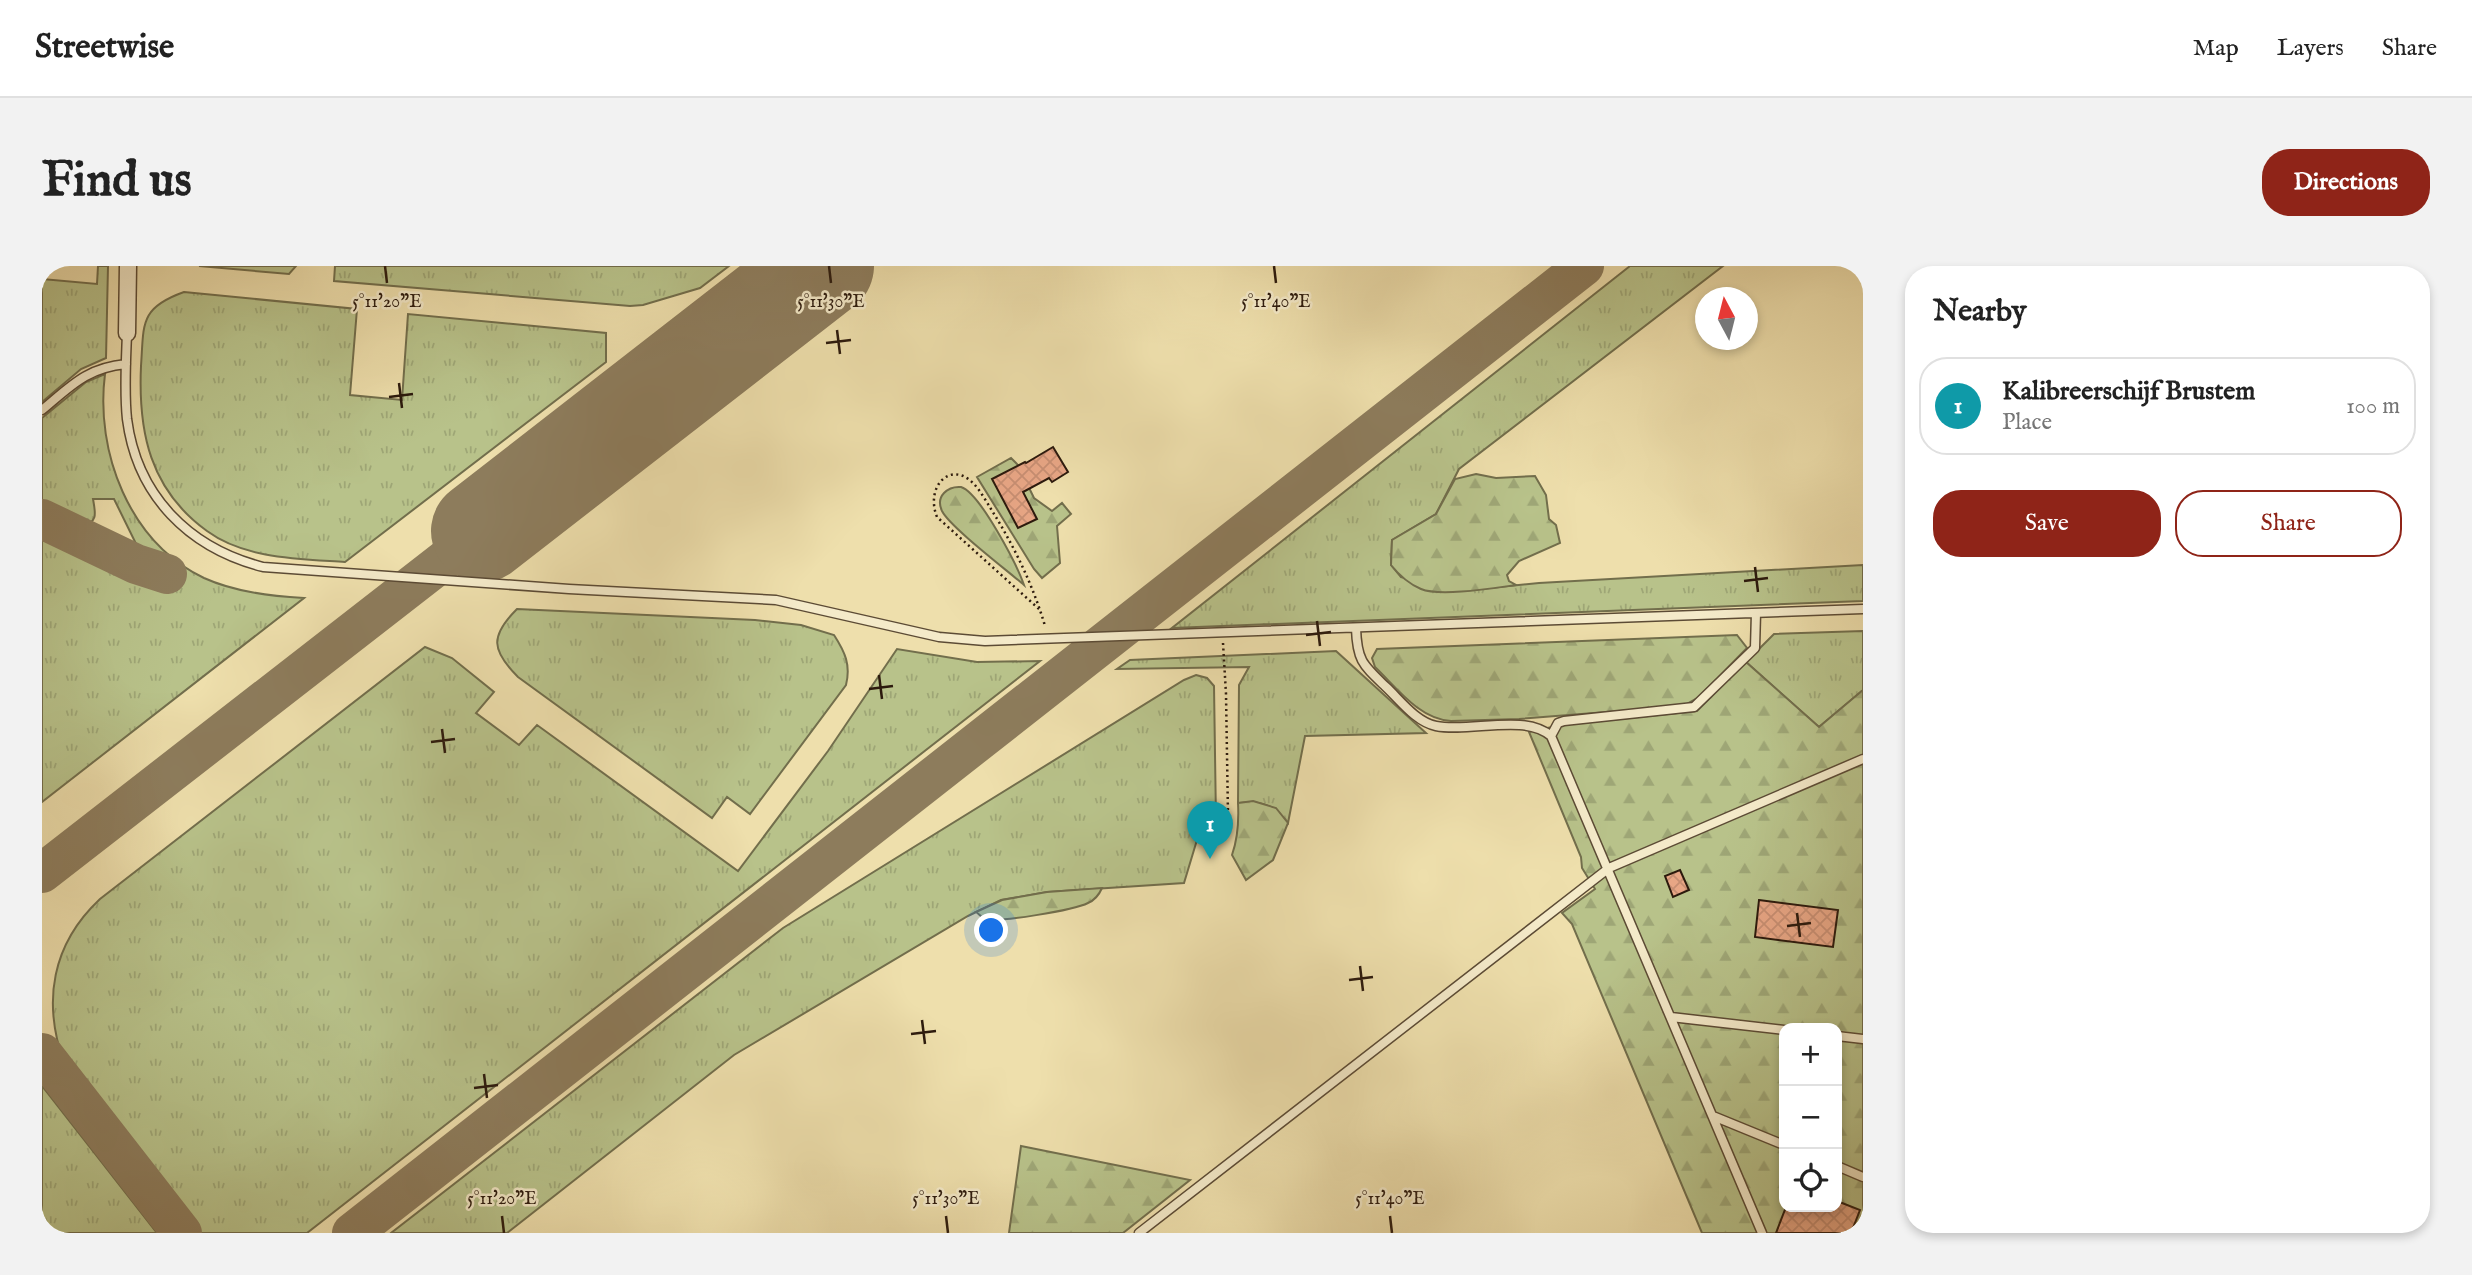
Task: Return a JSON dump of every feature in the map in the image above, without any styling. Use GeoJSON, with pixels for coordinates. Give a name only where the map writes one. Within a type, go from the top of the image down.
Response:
{"type":"FeatureCollection","features":[{"type":"Feature","properties":{"kind":"street"},"geometry":{"type":"LineString","coordinates":[[127,333],[128,266]]}},
{"type":"Feature","properties":{"kind":"lane"},"geometry":{"type":"LineString","coordinates":[[127,333],[127,416],[130,437],[141,471],[153,491],[181,526],[217,551],[240,561],[295,571],[776,600],[939,637],[985,641],[1863,609]]}},
{"type":"Feature","properties":{"kind":"lane"},"geometry":{"type":"LineString","coordinates":[[42,410],[84,375],[105,366],[126,363]]}},
{"type":"Feature","properties":{"kind":"lane"},"geometry":{"type":"LineString","coordinates":[[1551,736],[1558,723],[1564,721],[1694,707],[1755,648],[1756,613]]}},
{"type":"Feature","properties":{"kind":"lane"},"geometry":{"type":"LineString","coordinates":[[1356,628],[1357,650],[1364,666],[1414,713],[1430,724],[1447,727],[1535,726],[1551,736],[1762,1233]]}},
{"type":"Feature","properties":{"kind":"lane"},"geometry":{"type":"LineString","coordinates":[[1139,1233],[1609,868],[1863,759]]}},
{"type":"Feature","properties":{"kind":"lane"},"geometry":{"type":"LineString","coordinates":[[1671,1017],[1779,1029]]}},
{"type":"Feature","properties":{"kind":"lane"},"geometry":{"type":"LineString","coordinates":[[1842,1037],[1863,1039]]}},
{"type":"Feature","properties":{"kind":"lane"},"geometry":{"type":"LineString","coordinates":[[1713,1116],[1779,1143]]}},
{"type":"Feature","properties":{"kind":"lane"},"geometry":{"type":"LineString","coordinates":[[1842,1168],[1863,1177]]}},
{"type":"Feature","properties":{"kind":"path"},"geometry":{"type":"LineString","coordinates":[[1039,609],[937,517],[932,505],[933,492],[943,478],[953,475],[973,482],[1006,533],[1026,571],[1039,609],[1049,640]]}},
{"type":"Feature","properties":{"kind":"path"},"geometry":{"type":"LineString","coordinates":[[1222,633],[1226,694],[1227,815]]}},
{"type":"Feature","properties":{"kind":"green space"},"geometry":{"type":"Polygon","coordinates":[[[98,266],[108,266],[106,358],[81,369],[42,402],[42,279],[97,284],[98,266]]]}},
{"type":"Feature","properties":{"kind":"green space"},"geometry":{"type":"Polygon","coordinates":[[[199,266],[296,266],[289,274],[199,266]]]}},
{"type":"Feature","properties":{"kind":"green space"},"geometry":{"type":"Polygon","coordinates":[[[335,266],[729,266],[700,288],[643,305],[630,306],[334,281],[335,266]]]}},
{"type":"Feature","properties":{"kind":"green space"},"geometry":{"type":"Polygon","coordinates":[[[1630,266],[1723,266],[1459,469],[1436,514],[1392,540],[1391,565],[1401,577],[1461,591],[1539,583],[1863,565],[1863,601],[1172,628],[1630,266]]]}},
{"type":"Feature","properties":{"kind":"green space"},"geometry":{"type":"Polygon","coordinates":[[[184,292],[357,309],[350,395],[402,400],[408,314],[606,333],[606,362],[345,562],[273,556],[238,547],[207,531],[172,497],[152,458],[142,414],[141,366],[144,328],[151,311],[169,298],[184,292]]]}},
{"type":"Feature","properties":{"kind":"green space"},"geometry":{"type":"Polygon","coordinates":[[[105,374],[103,404],[112,463],[137,518],[155,542],[178,562],[216,583],[253,592],[304,598],[42,802],[42,536],[130,577],[164,589],[177,590],[176,565],[143,558],[114,499],[93,499],[93,519],[82,524],[42,504],[42,418],[86,382],[105,374]]]}},
{"type":"Feature","properties":{"kind":"green space"},"geometry":{"type":"Polygon","coordinates":[[[1011,458],[1018,465],[1034,498],[1052,511],[1062,503],[1071,514],[1057,526],[1060,563],[1042,578],[977,477],[1011,458]]]}},
{"type":"Feature","properties":{"kind":"green space"},"geometry":{"type":"Polygon","coordinates":[[[1476,474],[1496,478],[1535,476],[1546,495],[1549,519],[1556,525],[1560,543],[1519,561],[1507,575],[1509,581],[1516,585],[1454,592],[1430,591],[1417,587],[1391,565],[1392,540],[1436,514],[1455,479],[1476,474]]]}},
{"type":"Feature","properties":{"kind":"green space"},"geometry":{"type":"Polygon","coordinates":[[[961,487],[969,492],[987,515],[1024,585],[967,538],[942,511],[940,501],[944,493],[961,487]]]}},
{"type":"Feature","properties":{"kind":"green space"},"geometry":{"type":"Polygon","coordinates":[[[517,609],[755,620],[801,625],[834,635],[846,659],[846,685],[750,814],[727,797],[712,818],[518,677],[503,659],[497,643],[502,627],[517,609]]]}},
{"type":"Feature","properties":{"kind":"green space"},"geometry":{"type":"Polygon","coordinates":[[[1863,631],[1863,690],[1819,727],[1746,662],[1774,634],[1863,631]]]}},
{"type":"Feature","properties":{"kind":"green space"},"geometry":{"type":"Polygon","coordinates":[[[1737,635],[1747,648],[1699,697],[1683,706],[1519,719],[1451,721],[1429,715],[1400,693],[1375,667],[1372,658],[1377,649],[1737,635]]]}},
{"type":"Feature","properties":{"kind":"green space"},"geometry":{"type":"Polygon","coordinates":[[[425,647],[452,658],[494,692],[476,713],[519,745],[537,725],[738,871],[828,751],[897,649],[977,662],[1040,661],[307,1233],[195,1233],[64,1063],[57,1040],[53,996],[62,954],[84,916],[100,899],[425,647]]]}},
{"type":"Feature","properties":{"kind":"green space"},"geometry":{"type":"Polygon","coordinates":[[[1336,651],[1426,733],[1305,736],[1288,823],[1266,805],[1254,802],[1238,803],[1239,685],[1249,667],[1117,669],[1130,660],[1336,651]]]}},
{"type":"Feature","properties":{"kind":"green space"},"geometry":{"type":"Polygon","coordinates":[[[1746,662],[1819,727],[1863,690],[1863,1233],[1702,1233],[1572,924],[1562,913],[1595,889],[1582,868],[1581,857],[1529,732],[1561,725],[1697,711],[1746,662]]]}},
{"type":"Feature","properties":{"kind":"green space"},"geometry":{"type":"Polygon","coordinates":[[[1196,675],[1207,678],[1214,686],[1216,821],[1203,820],[1184,883],[1047,892],[1001,900],[968,916],[734,1055],[507,1233],[391,1233],[783,928],[1196,675]]]}},
{"type":"Feature","properties":{"kind":"green space"},"geometry":{"type":"Polygon","coordinates":[[[1253,801],[1276,808],[1288,823],[1273,860],[1246,880],[1232,855],[1238,830],[1238,803],[1253,801]]]}},
{"type":"Feature","properties":{"kind":"green space"},"geometry":{"type":"Polygon","coordinates":[[[1102,888],[1090,902],[1053,912],[993,920],[985,919],[976,912],[1002,900],[1047,892],[1102,888]]]}},
{"type":"Feature","properties":{"kind":"green space"},"geometry":{"type":"Polygon","coordinates":[[[42,1086],[157,1233],[42,1233],[42,1086]]]}},
{"type":"Feature","properties":{"kind":"green space"},"geometry":{"type":"Polygon","coordinates":[[[1021,1146],[1190,1180],[1123,1233],[1009,1233],[1021,1146]]]}},
{"type":"Feature","properties":{"kind":"building"},"geometry":{"type":"Polygon","coordinates":[[[1053,447],[1068,472],[1052,482],[1049,478],[1023,492],[1037,519],[1018,528],[992,479],[1053,447]]]}},
{"type":"Feature","properties":{"kind":"building"},"geometry":{"type":"Polygon","coordinates":[[[1680,870],[1689,890],[1673,897],[1665,876],[1680,870]]]}},
{"type":"Feature","properties":{"kind":"building"},"geometry":{"type":"Polygon","coordinates":[[[1759,900],[1838,910],[1833,947],[1755,937],[1759,900]]]}},
{"type":"Feature","properties":{"kind":"building"},"geometry":{"type":"Polygon","coordinates":[[[1842,1203],[1860,1210],[1851,1233],[1776,1233],[1784,1212],[1842,1212],[1842,1203]]]}},
{"type":"Feature","properties":{"kind":"taxiway"},"geometry":{"type":"LineString","coordinates":[[352,1233],[1584,266]]}},
{"type":"Feature","properties":{"kind":"taxiway"},"geometry":{"type":"LineString","coordinates":[[42,519],[136,564],[167,574]]}},
{"type":"Feature","properties":{"kind":"taxiway"},"geometry":{"type":"LineString","coordinates":[[42,873],[482,531]]}},
{"type":"Feature","properties":{"kind":"taxiway"},"geometry":{"type":"LineString","coordinates":[[42,1053],[182,1233]]}},
{"type":"Feature","properties":{"kind":"runway"},"geometry":{"type":"LineString","coordinates":[[482,531],[823,266]]}},
{"type":"Feature","properties":{"kind":"place","name":"Kalibreerschijf Brustem"},"geometry":{"type":"Point","coordinates":[1210,859]}}]}
